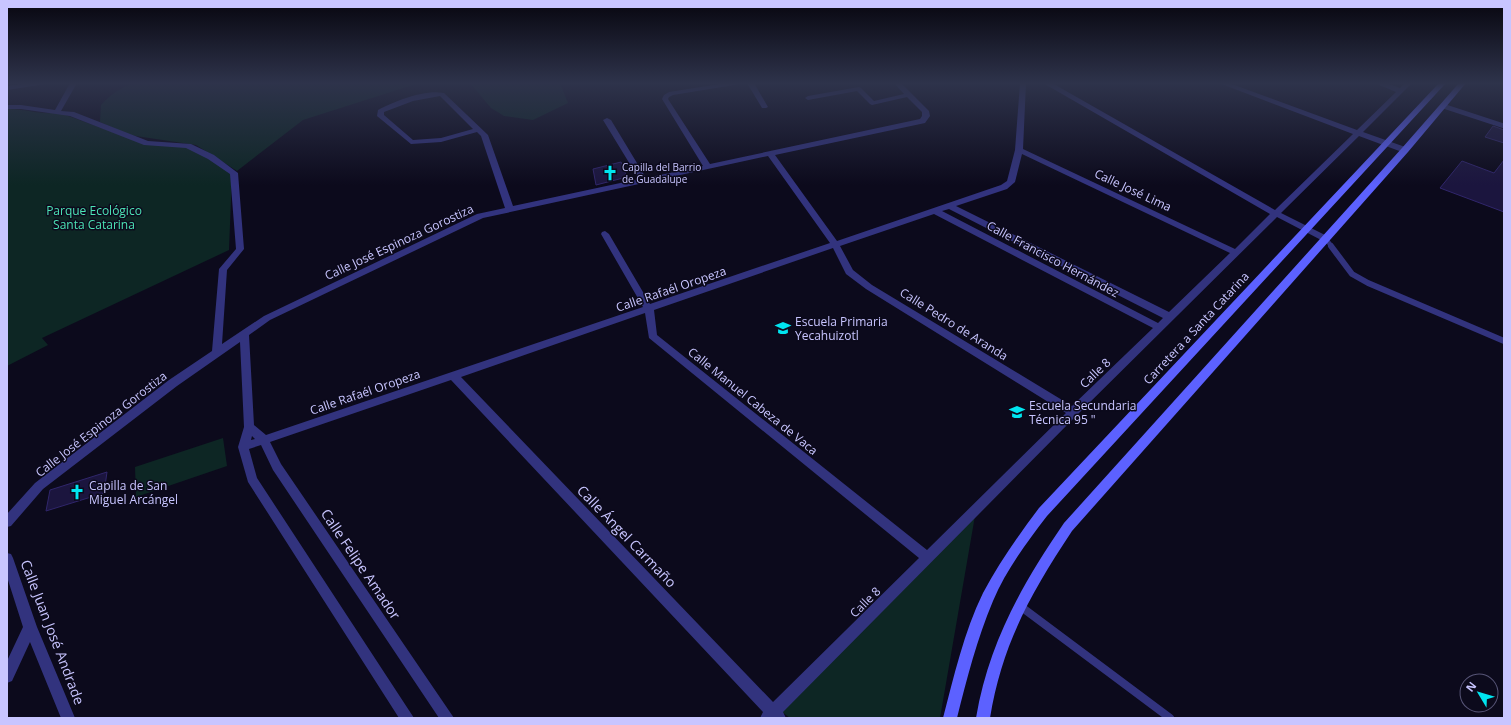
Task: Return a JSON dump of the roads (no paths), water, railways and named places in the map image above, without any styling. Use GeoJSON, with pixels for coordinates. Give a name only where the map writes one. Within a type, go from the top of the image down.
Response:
{"type":"FeatureCollection","features":[{"type":"Feature","properties":{"kind":"main road","name":"Carretera a Santa Catarina"},"geometry":{"type":"LineString","coordinates":[[950,718],[968,649],[988,597],[1014,551],[1039,517],[1411,117]]}},
{"type":"Feature","properties":{"kind":"main road"},"geometry":{"type":"LineString","coordinates":[[983,718],[996,660],[1020,606],[1041,567],[1068,528],[1434,117]]}},
{"type":"Feature","properties":{"kind":"street"},"geometry":{"type":"LineString","coordinates":[[78,117],[147,143],[188,146],[211,157],[234,173],[240,249],[223,269],[217,352]]}},
{"type":"Feature","properties":{"kind":"street"},"geometry":{"type":"LineString","coordinates":[[382,117],[411,142],[441,140],[477,130]]}},
{"type":"Feature","properties":{"kind":"street"},"geometry":{"type":"LineString","coordinates":[[464,117],[484,135],[510,210]]}},
{"type":"Feature","properties":{"kind":"street"},"geometry":{"type":"LineString","coordinates":[[676,117],[708,168]]}},
{"type":"Feature","properties":{"kind":"street","name":"Calle José Espinoza Gorostiza"},"geometry":{"type":"LineString","coordinates":[[7,522],[39,486],[173,383],[267,318],[480,216],[922,121],[925,117]]}},
{"type":"Feature","properties":{"kind":"street","name":"Calle Rafaél Oropeza"},"geometry":{"type":"LineString","coordinates":[[243,446],[649,310],[836,244],[1004,188],[1011,182],[1019,150],[1021,117]]}},
{"type":"Feature","properties":{"kind":"street"},"geometry":{"type":"LineString","coordinates":[[1106,117],[1275,213],[1326,239]]}},
{"type":"Feature","properties":{"kind":"street"},"geometry":{"type":"LineString","coordinates":[[1314,117],[1405,150]]}},
{"type":"Feature","properties":{"kind":"street","name":"Calle 8"},"geometry":{"type":"LineString","coordinates":[[773,716],[1073,412],[1374,117]]}},
{"type":"Feature","properties":{"kind":"street"},"geometry":{"type":"LineString","coordinates":[[607,120],[644,181]]}},
{"type":"Feature","properties":{"kind":"street","name":"Calle José Lima"},"geometry":{"type":"LineString","coordinates":[[1019,150],[1236,253]]}},
{"type":"Feature","properties":{"kind":"street","name":"Calle Pedro de Aranda"},"geometry":{"type":"LineString","coordinates":[[770,154],[836,244],[849,272],[869,287],[1073,412]]}},
{"type":"Feature","properties":{"kind":"street","name":"Calle Francisco Hernández"},"geometry":{"type":"LineString","coordinates":[[950,206],[1170,317]]}},
{"type":"Feature","properties":{"kind":"street","name":"Calle Francisco Hernández"},"geometry":{"type":"LineString","coordinates":[[935,211],[1160,328]]}},
{"type":"Feature","properties":{"kind":"street","name":"Calle Manuel Cabeza de Vaca"},"geometry":{"type":"LineString","coordinates":[[605,234],[649,310],[652,336],[928,558]]}},
{"type":"Feature","properties":{"kind":"street"},"geometry":{"type":"LineString","coordinates":[[244,334],[250,427],[243,446],[252,479],[408,718]]}},
{"type":"Feature","properties":{"kind":"street","name":"Calle Ángel Carmaño"},"geometry":{"type":"LineString","coordinates":[[453,375],[773,716]]}},
{"type":"Feature","properties":{"kind":"street","name":"Calle Felipe Amador"},"geometry":{"type":"LineString","coordinates":[[250,427],[263,439],[277,467],[447,718]]}},
{"type":"Feature","properties":{"kind":"street","name":"Calle Juan José Andrade"},"geometry":{"type":"LineString","coordinates":[[7,558],[30,627],[68,718]]}},
{"type":"Feature","properties":{"kind":"street"},"geometry":{"type":"LineString","coordinates":[[7,676],[30,627]]}},
{"type":"Feature","properties":{"kind":"lane"},"geometry":{"type":"LineString","coordinates":[[1476,117],[1504,126]]}},
{"type":"Feature","properties":{"kind":"lane"},"geometry":{"type":"LineString","coordinates":[[1326,239],[1352,274],[1368,283],[1504,341]]}},
{"type":"Feature","properties":{"kind":"lane"},"geometry":{"type":"LineString","coordinates":[[1020,606],[1170,718]]}},
{"type":"Feature","properties":{"kind":"place","name":"Capilla del Barrio de Guadalupe"},"geometry":{"type":"Point","coordinates":[610,173]}},
{"type":"Feature","properties":{"kind":"place","name":"Escuela Primaria Yecahuizotl"},"geometry":{"type":"Point","coordinates":[783,328]}},
{"type":"Feature","properties":{"kind":"place","name":"Escuela Secundaria Técnica 95 \""},"geometry":{"type":"Point","coordinates":[1017,412]}},
{"type":"Feature","properties":{"kind":"place","name":"Capilla de San Miguel Arcángel"},"geometry":{"type":"Point","coordinates":[77,492]}},
{"type":"Feature","properties":{"kind":"park label","name":"Parque Ecológico Santa Catarina"},"geometry":{"type":"Point","coordinates":[94,217]}}]}
